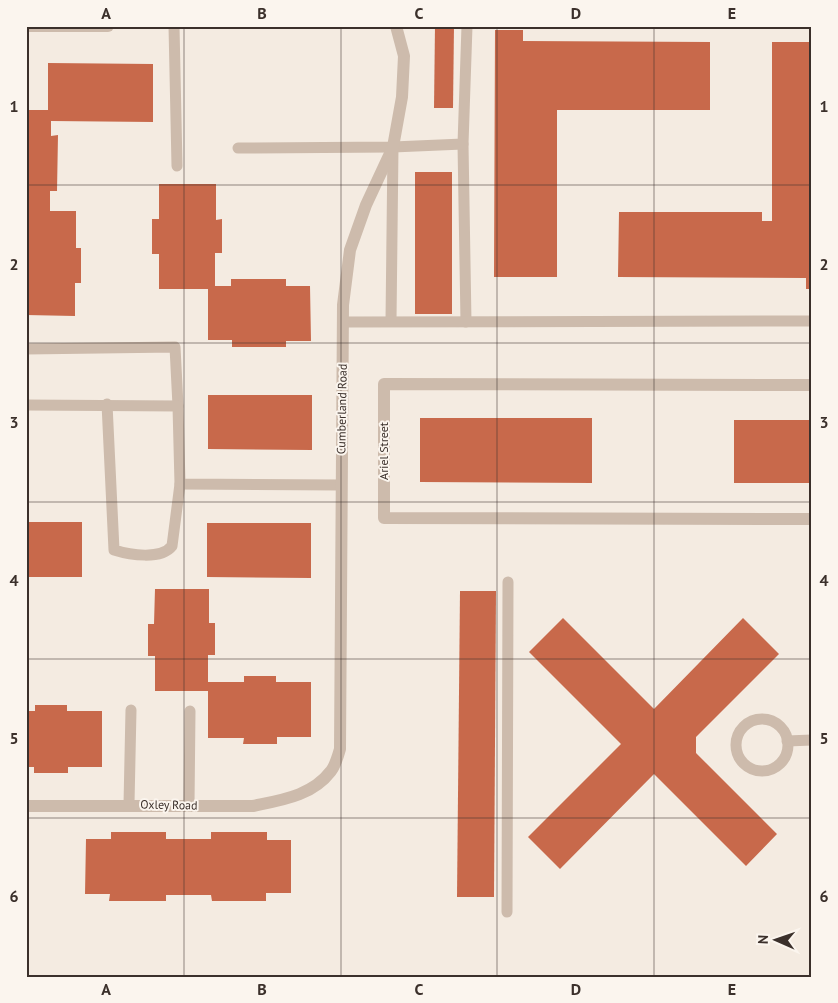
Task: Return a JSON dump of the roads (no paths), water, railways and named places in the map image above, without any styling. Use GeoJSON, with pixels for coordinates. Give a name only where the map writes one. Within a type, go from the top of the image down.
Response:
{"type":"FeatureCollection","features":[{"type":"Feature","properties":{"kind":"street"},"geometry":{"type":"LineString","coordinates":[[26,26],[108,26]]}},
{"type":"Feature","properties":{"kind":"street","name":"Cumberland Road"},"geometry":{"type":"LineString","coordinates":[[309,791],[332,771],[340,749],[344,322],[350,250],[366,205],[393,147],[402,96],[404,56],[396,26]]}},
{"type":"Feature","properties":{"kind":"street","name":"Ariel Street"},"geometry":{"type":"LineString","coordinates":[[812,385],[384,384],[384,518],[812,519]]}},
{"type":"Feature","properties":{"kind":"street","name":"Oxley Road"},"geometry":{"type":"LineString","coordinates":[[26,806],[129,804],[253,806],[289,799],[309,791]]}},
{"type":"Feature","properties":{"kind":"lane"},"geometry":{"type":"LineString","coordinates":[[174,26],[177,166]]}},
{"type":"Feature","properties":{"kind":"lane"},"geometry":{"type":"LineString","coordinates":[[466,322],[463,144],[467,26]]}},
{"type":"Feature","properties":{"kind":"lane"},"geometry":{"type":"LineString","coordinates":[[238,148],[393,147],[463,144]]}},
{"type":"Feature","properties":{"kind":"lane"},"geometry":{"type":"LineString","coordinates":[[391,322],[393,147]]}},
{"type":"Feature","properties":{"kind":"lane"},"geometry":{"type":"LineString","coordinates":[[344,322],[812,321]]}},
{"type":"Feature","properties":{"kind":"lane"},"geometry":{"type":"LineString","coordinates":[[26,349],[175,347],[180,484],[172,546],[161,555],[122,553],[114,550],[107,404]]}},
{"type":"Feature","properties":{"kind":"lane"},"geometry":{"type":"LineString","coordinates":[[26,404],[178,406]]}},
{"type":"Feature","properties":{"kind":"lane"},"geometry":{"type":"LineString","coordinates":[[180,484],[341,485]]}},
{"type":"Feature","properties":{"kind":"lane"},"geometry":{"type":"LineString","coordinates":[[507,912],[508,582]]}},
{"type":"Feature","properties":{"kind":"lane"},"geometry":{"type":"LineString","coordinates":[[129,804],[131,710]]}},
{"type":"Feature","properties":{"kind":"lane"},"geometry":{"type":"LineString","coordinates":[[189,805],[190,711]]}},
{"type":"Feature","properties":{"kind":"lane"},"geometry":{"type":"LineString","coordinates":[[754,719],[772,720],[785,733],[787,742],[784,758],[779,764],[765,770],[756,770],[742,762],[736,748],[740,730],[754,719]]}},
{"type":"Feature","properties":{"kind":"lane"},"geometry":{"type":"LineString","coordinates":[[787,742],[812,740]]}}]}
